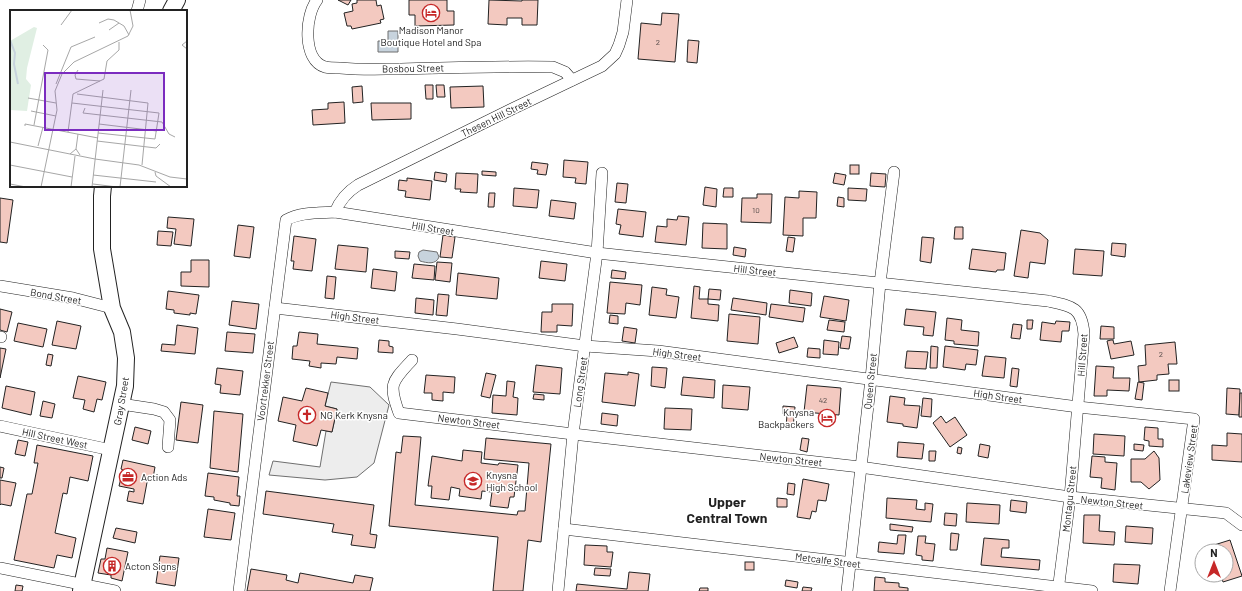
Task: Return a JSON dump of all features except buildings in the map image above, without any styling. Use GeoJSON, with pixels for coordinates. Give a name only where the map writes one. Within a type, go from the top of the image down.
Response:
{"type":"FeatureCollection","features":[{"type":"Feature","properties":{"kind":"street"},"geometry":{"type":"LineString","coordinates":[[136,10],[140,0]]}},
{"type":"Feature","properties":{"kind":"street"},"geometry":{"type":"LineString","coordinates":[[172,10],[177,0]]}},
{"type":"Feature","properties":{"kind":"street","name":"Bosbou Street"},"geometry":{"type":"LineString","coordinates":[[317,0],[312,5],[308,44],[315,60],[326,67],[358,70],[458,67],[553,68],[565,72],[572,80]]}},
{"type":"Feature","properties":{"kind":"street","name":"Thesen Hill Street"},"geometry":{"type":"LineString","coordinates":[[335,212],[345,195],[358,185],[602,66],[615,54],[623,32],[627,0]]}},
{"type":"Feature","properties":{"kind":"street","name":"Queen Street"},"geometry":{"type":"LineString","coordinates":[[847,591],[860,466],[871,380],[880,283],[894,172]]}},
{"type":"Feature","properties":{"kind":"street","name":"Long Street"},"geometry":{"type":"LineString","coordinates":[[558,591],[574,434],[597,253],[602,173]]}},
{"type":"Feature","properties":{"kind":"street","name":"Gray Street"},"geometry":{"type":"LineString","coordinates":[[82,588],[125,386],[126,358],[122,332],[112,308],[102,249],[103,187]]}},
{"type":"Feature","properties":{"kind":"street","name":"Hill Street"},"geometry":{"type":"LineString","coordinates":[[335,212],[597,253],[1048,301],[1065,305],[1076,309],[1083,322],[1084,334],[1078,407]]}},
{"type":"Feature","properties":{"kind":"street","name":"Voortrekker Street"},"geometry":{"type":"LineString","coordinates":[[239,591],[286,220],[293,216],[302,214],[335,212]]}},
{"type":"Feature","properties":{"kind":"street","name":"Bond Street"},"geometry":{"type":"LineString","coordinates":[[0,286],[73,298],[112,308]]}},
{"type":"Feature","properties":{"kind":"street","name":"High Street"},"geometry":{"type":"LineString","coordinates":[[275,308],[457,329],[585,346],[658,351],[1078,407]]}},
{"type":"Feature","properties":{"kind":"street","name":"Newton Street"},"geometry":{"type":"LineString","coordinates":[[412,360],[394,382],[393,396],[399,413],[860,466],[1070,497],[1182,510],[1226,513],[1242,525]]}},
{"type":"Feature","properties":{"kind":"street"},"geometry":{"type":"LineString","coordinates":[[121,404],[164,412],[170,420],[168,447]]}},
{"type":"Feature","properties":{"kind":"street","name":"Montagu Street"},"geometry":{"type":"LineString","coordinates":[[1058,589],[1070,497],[1078,407]]}},
{"type":"Feature","properties":{"kind":"street","name":"Lakeview Street"},"geometry":{"type":"LineString","coordinates":[[1078,407],[1194,419],[1170,591]]}},
{"type":"Feature","properties":{"kind":"street","name":"Hill Street West"},"geometry":{"type":"LineString","coordinates":[[0,426],[111,450]]}},
{"type":"Feature","properties":{"kind":"street","name":"Metcalfe Street"},"geometry":{"type":"LineString","coordinates":[[564,529],[1058,589],[1092,591]]}},
{"type":"Feature","properties":{"kind":"street"},"geometry":{"type":"LineString","coordinates":[[0,568],[82,588],[114,591]]}},
{"type":"Feature","properties":{"kind":"shaded area"},"geometry":{"type":"Polygon","coordinates":[[[388,31],[398,31],[398,52],[378,52],[378,41],[388,41],[388,31]]]}},
{"type":"Feature","properties":{"kind":"shaded area"},"geometry":{"type":"Polygon","coordinates":[[[423,250],[437,252],[439,257],[438,260],[428,263],[420,261],[418,256],[419,252],[423,250]]]}},
{"type":"Feature","properties":{"kind":"shaded area"},"geometry":{"type":"Polygon","coordinates":[[[331,382],[370,387],[389,405],[374,463],[357,477],[325,480],[269,475],[273,461],[320,467],[326,431],[332,432],[337,409],[325,406],[331,382]]]}},
{"type":"Feature","properties":{"kind":"place","name":"Madison Manor Boutique Hotel and Spa"},"geometry":{"type":"Point","coordinates":[431,13]}},
{"type":"Feature","properties":{"kind":"place","name":"NG Kerk Knysna"},"geometry":{"type":"Point","coordinates":[307,415]}},
{"type":"Feature","properties":{"kind":"place","name":"Knysna Backpackers"},"geometry":{"type":"Point","coordinates":[827,418]}},
{"type":"Feature","properties":{"kind":"place","name":"Action Ads"},"geometry":{"type":"Point","coordinates":[128,477]}},
{"type":"Feature","properties":{"kind":"place","name":"Knysna High School"},"geometry":{"type":"Point","coordinates":[473,481]}},
{"type":"Feature","properties":{"kind":"place","name":"Acton Signs"},"geometry":{"type":"Point","coordinates":[112,566]}},
{"type":"Feature","properties":{"kind":"district","name":"Upper Central Town"},"geometry":{"type":"Point","coordinates":[727,510]}}]}
